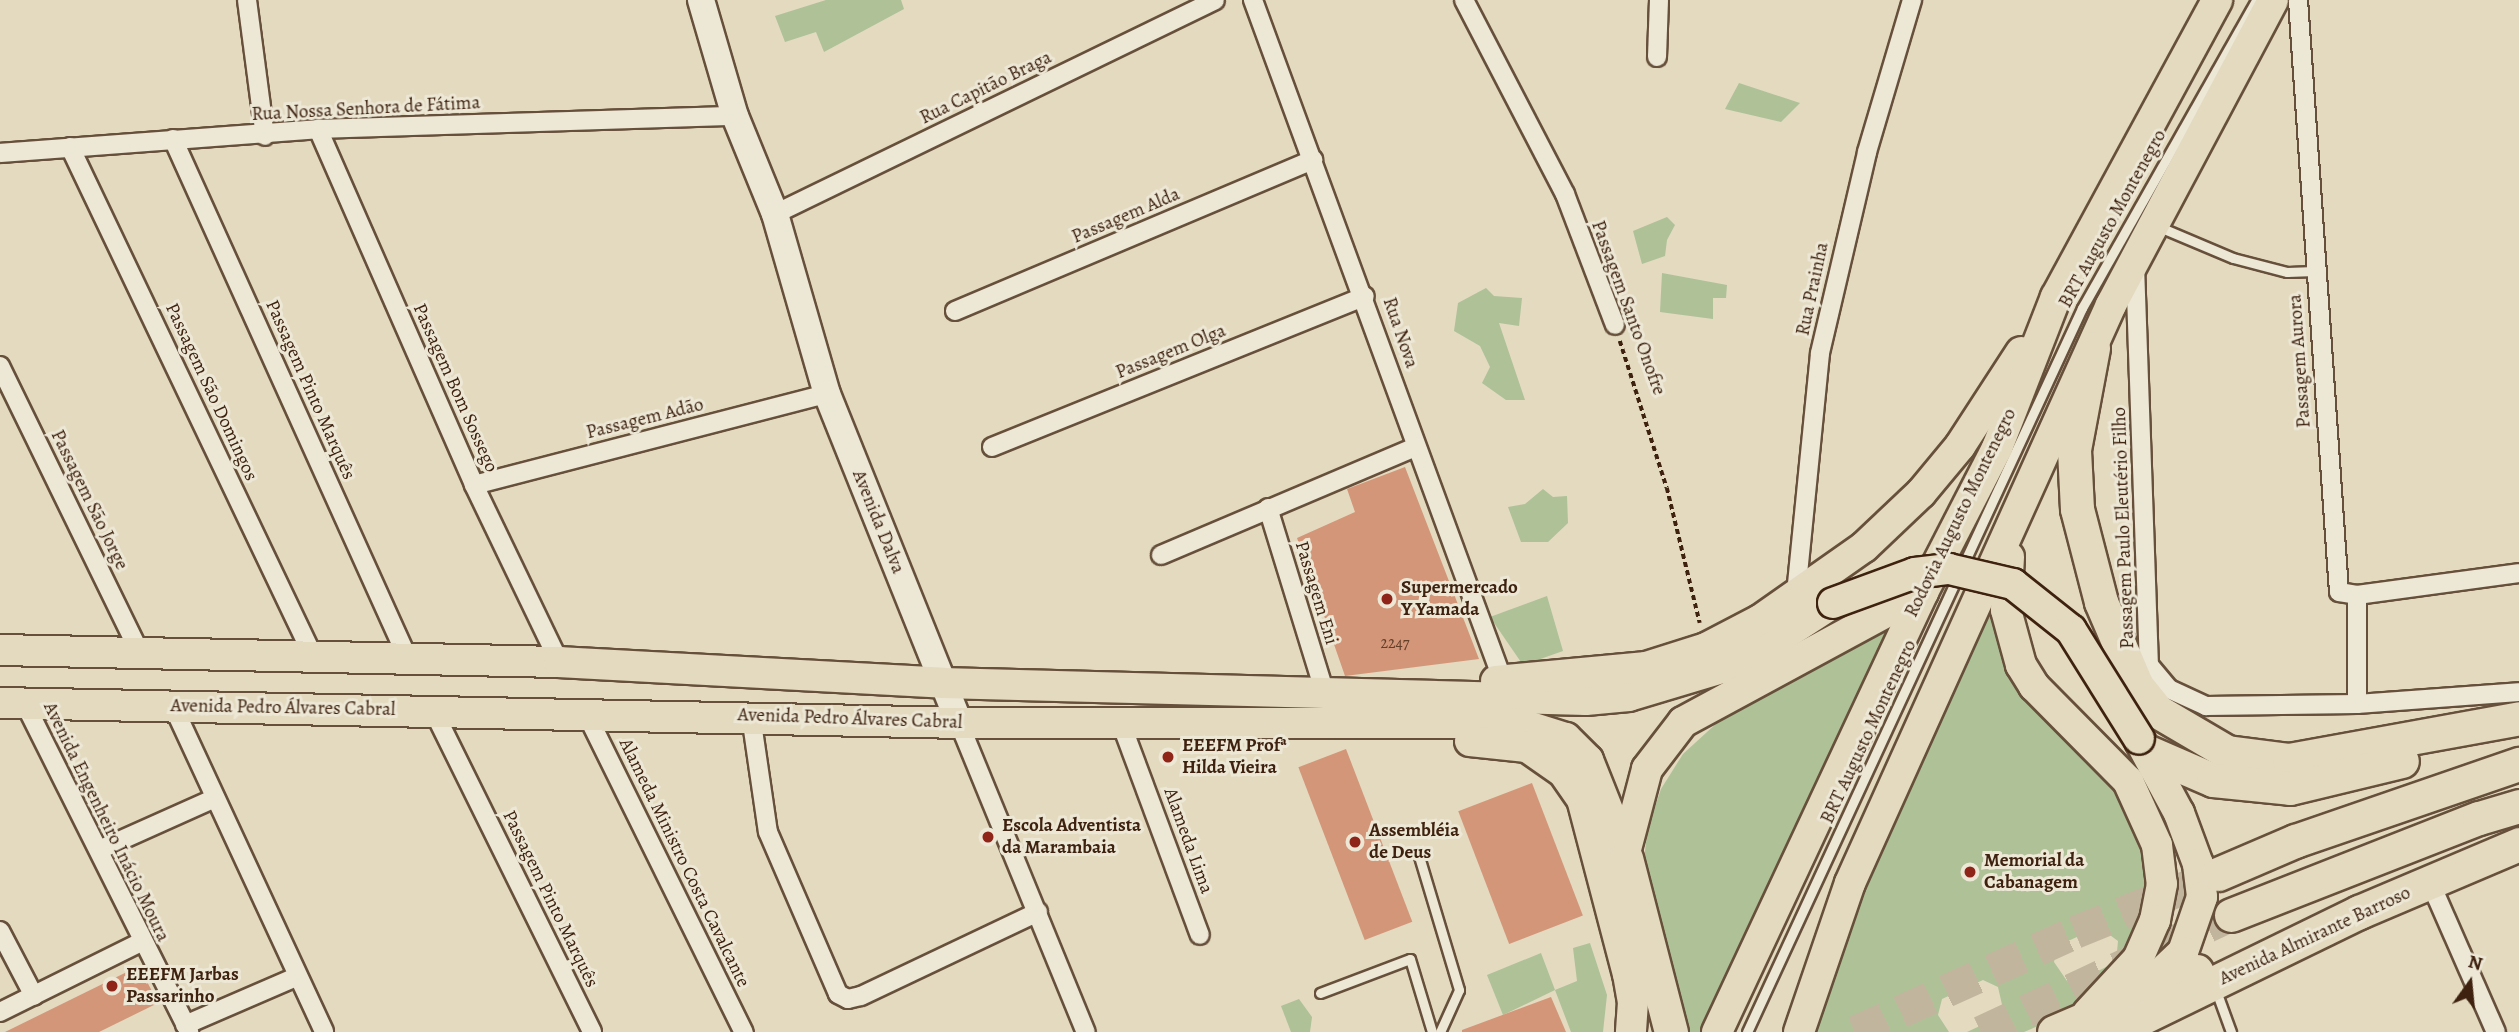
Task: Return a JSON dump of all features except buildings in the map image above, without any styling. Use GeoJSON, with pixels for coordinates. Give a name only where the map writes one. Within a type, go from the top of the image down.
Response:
{"type":"FeatureCollection","features":[{"type":"Feature","properties":{"kind":"highway"},"geometry":{"type":"LineString","coordinates":[[2093,348],[2074,450],[2077,509],[2101,602],[2137,686],[2157,710],[2227,752],[2289,760],[2519,718]]}},
{"type":"Feature","properties":{"kind":"highway"},"geometry":{"type":"LineString","coordinates":[[2143,745],[2213,780],[2290,788],[2519,730]]}},
{"type":"Feature","properties":{"kind":"highway"},"geometry":{"type":"LineString","coordinates":[[2218,874],[2295,841],[2519,764]]}},
{"type":"Feature","properties":{"kind":"highway"},"geometry":{"type":"LineString","coordinates":[[2231,915],[2479,818],[2519,806]]}},
{"type":"Feature","properties":{"kind":"highway","name":"Avenida Almirante Barroso"},"geometry":{"type":"LineString","coordinates":[[2112,1032],[2359,912],[2519,844]]}},
{"type":"Feature","properties":{"kind":"highway"},"geometry":{"type":"LineString","coordinates":[[1626,856],[1671,1032]]}},
{"type":"Feature","properties":{"kind":"highway"},"geometry":{"type":"LineString","coordinates":[[2070,1025],[2143,990],[2359,912]]}},
{"type":"Feature","properties":{"kind":"main road","name":"Rodovia Augusto Montenegro"},"geometry":{"type":"LineString","coordinates":[[1717,1032],[1923,592],[1997,447],[2056,297],[2217,0]]}},
{"type":"Feature","properties":{"kind":"main road"},"geometry":{"type":"LineString","coordinates":[[1799,1032],[1850,883],[2014,519],[2135,256],[2273,0]]}},
{"type":"Feature","properties":{"kind":"main road"},"geometry":{"type":"LineString","coordinates":[[1373,691],[1624,670],[1706,648],[1796,594],[1864,547],[1921,493],[1960,446],[2056,297]]}},
{"type":"Feature","properties":{"kind":"main road"},"geometry":{"type":"LineString","coordinates":[[2014,519],[2006,610],[2021,665],[2034,686],[2128,781],[2157,845],[2162,884],[2155,920],[2138,959],[2117,987],[2070,1025]]}},
{"type":"Feature","properties":{"kind":"main road"},"geometry":{"type":"LineString","coordinates":[[1626,856],[1624,800],[1644,745],[1692,696],[1832,603],[1915,573],[1949,569],[2013,584],[2071,630],[2143,745],[2179,813],[2198,864],[2202,897],[2193,932],[2183,952],[2143,990]]}},
{"type":"Feature","properties":{"kind":"main road"},"geometry":{"type":"LineString","coordinates":[[1626,856],[1647,769],[1683,722],[1923,592]]}},
{"type":"Feature","properties":{"kind":"main road","name":"Avenida Pedro Álvares Cabral"},"geometry":{"type":"LineString","coordinates":[[0,650],[559,662],[942,683],[1373,691]]}},
{"type":"Feature","properties":{"kind":"main road"},"geometry":{"type":"LineString","coordinates":[[1373,691],[1586,700],[1629,696],[1745,661]]}},
{"type":"Feature","properties":{"kind":"main road","name":"Avenida Pedro Álvares Cabral"},"geometry":{"type":"LineString","coordinates":[[12,704],[751,716],[959,723],[1503,722],[1540,728],[1566,738],[1588,760],[1626,856]]}},
{"type":"Feature","properties":{"kind":"main road"},"geometry":{"type":"LineString","coordinates":[[1254,724],[1298,736],[1507,743],[1527,747],[1563,772],[1582,799],[1628,974],[1633,1002],[1631,1032]]}},
{"type":"Feature","properties":{"kind":"street"},"geometry":{"type":"LineString","coordinates":[[247,0],[265,136]]}},
{"type":"Feature","properties":{"kind":"street","name":"Avenida Dalva"},"geometry":{"type":"LineString","coordinates":[[701,0],[735,116],[775,214],[827,394],[942,683],[1086,1032]]}},
{"type":"Feature","properties":{"kind":"street","name":"Rua Capitão Braga"},"geometry":{"type":"LineString","coordinates":[[775,214],[1215,0]]}},
{"type":"Feature","properties":{"kind":"street","name":"Rua Nova"},"geometry":{"type":"LineString","coordinates":[[1253,0],[1365,296],[1416,447],[1503,681]]}},
{"type":"Feature","properties":{"kind":"street","name":"Passagem Santo Onofre"},"geometry":{"type":"LineString","coordinates":[[1464,0],[1565,194],[1615,325]]}},
{"type":"Feature","properties":{"kind":"street"},"geometry":{"type":"LineString","coordinates":[[1657,57],[1658,0]]}},
{"type":"Feature","properties":{"kind":"street","name":"Rua Prainha"},"geometry":{"type":"LineString","coordinates":[[1796,594],[1820,353],[1867,152],[1912,0]]}},
{"type":"Feature","properties":{"kind":"street","name":"Passagem Aurora"},"geometry":{"type":"LineString","coordinates":[[2298,0],[2336,585],[2339,592],[2357,595]]}},
{"type":"Feature","properties":{"kind":"street","name":"Rua Nossa Senhora de Fátima"},"geometry":{"type":"LineString","coordinates":[[0,153],[173,139],[265,136],[318,129],[735,116]]}},
{"type":"Feature","properties":{"kind":"street","name":"Passagem Bom Sossego"},"geometry":{"type":"LineString","coordinates":[[318,129],[474,485],[559,662]]}},
{"type":"Feature","properties":{"kind":"street","name":"Passagem Pinto Marquês"},"geometry":{"type":"LineString","coordinates":[[173,139],[408,659]]}},
{"type":"Feature","properties":{"kind":"street","name":"Passagem São Domingos"},"geometry":{"type":"LineString","coordinates":[[70,146],[313,656]]}},
{"type":"Feature","properties":{"kind":"street","name":"Passagem Alda"},"geometry":{"type":"LineString","coordinates":[[956,311],[1313,160]]}},
{"type":"Feature","properties":{"kind":"street","name":"Passagem Paulo Eleutério Filho"},"geometry":{"type":"LineString","coordinates":[[2135,256],[2150,665],[2169,689],[2206,706],[2357,704],[2519,692]]}},
{"type":"Feature","properties":{"kind":"street","name":"Passagem Olga"},"geometry":{"type":"LineString","coordinates":[[992,447],[1365,296]]}},
{"type":"Feature","properties":{"kind":"street","name":"Passagem São Jorge"},"geometry":{"type":"LineString","coordinates":[[0,366],[141,653]]}},
{"type":"Feature","properties":{"kind":"street","name":"Passagem Adão"},"geometry":{"type":"LineString","coordinates":[[474,485],[827,394]]}},
{"type":"Feature","properties":{"kind":"street"},"geometry":{"type":"LineString","coordinates":[[1161,555],[1416,447]]}},
{"type":"Feature","properties":{"kind":"street","name":"Passagem Eni"},"geometry":{"type":"LineString","coordinates":[[1268,508],[1324,690]]}},
{"type":"Feature","properties":{"kind":"street"},"geometry":{"type":"LineString","coordinates":[[2357,704],[2357,595],[2519,573]]}},
{"type":"Feature","properties":{"kind":"street","name":"Avenida Engenheiro Inácio Moura"},"geometry":{"type":"LineString","coordinates":[[12,704],[99,850],[141,942],[187,1028]]}},
{"type":"Feature","properties":{"kind":"street"},"geometry":{"type":"LineString","coordinates":[[173,706],[296,977],[324,1032]]}},
{"type":"Feature","properties":{"kind":"street","name":"Passagem Pinto Marquês"},"geometry":{"type":"LineString","coordinates":[[433,710],[592,1032]]}},
{"type":"Feature","properties":{"kind":"street","name":"Alameda Ministro Costa Cavalcante"},"geometry":{"type":"LineString","coordinates":[[586,713],[744,1032]]}},
{"type":"Feature","properties":{"kind":"street"},"geometry":{"type":"LineString","coordinates":[[751,716],[768,832],[838,995],[861,996],[1038,912]]}},
{"type":"Feature","properties":{"kind":"street","name":"Alameda Lima"},"geometry":{"type":"LineString","coordinates":[[1121,723],[1200,935]]}},
{"type":"Feature","properties":{"kind":"street"},"geometry":{"type":"LineString","coordinates":[[99,850],[215,798]]}},
{"type":"Feature","properties":{"kind":"street"},"geometry":{"type":"LineString","coordinates":[[2430,882],[2496,1032]]}},
{"type":"Feature","properties":{"kind":"street"},"geometry":{"type":"LineString","coordinates":[[0,931],[34,996]]}},
{"type":"Feature","properties":{"kind":"street"},"geometry":{"type":"LineString","coordinates":[[0,1012],[141,942]]}},
{"type":"Feature","properties":{"kind":"street"},"geometry":{"type":"LineString","coordinates":[[187,1028],[296,977]]}},
{"type":"Feature","properties":{"kind":"lane","name":"BRT Augusto Montenegro"},"geometry":{"type":"LineString","coordinates":[[1747,1032],[2082,308],[2256,0]]}},
{"type":"Feature","properties":{"kind":"lane"},"geometry":{"type":"LineString","coordinates":[[2152,223],[2174,237],[2233,258],[2287,272],[2315,271]]}},
{"type":"Feature","properties":{"kind":"lane"},"geometry":{"type":"LineString","coordinates":[[1418,853],[1459,990],[1440,1032]]}},
{"type":"Feature","properties":{"kind":"lane"},"geometry":{"type":"LineString","coordinates":[[1320,993],[1410,959],[1432,1032]]}},
{"type":"Feature","properties":{"kind":"lane"},"geometry":{"type":"LineString","coordinates":[[2213,983],[2231,1032]]}},
{"type":"Feature","properties":{"kind":"path","name":"Passagem Santo Onofre"},"geometry":{"type":"LineString","coordinates":[[1615,325],[1667,488],[1706,648]]}},
{"type":"Feature","properties":{"kind":"green space"},"geometry":{"type":"Polygon","coordinates":[[[826,0],[901,0],[904,9],[824,52],[816,32],[785,42],[775,16],[826,0]]]}},
{"type":"Feature","properties":{"kind":"green space"},"geometry":{"type":"Polygon","coordinates":[[[1739,83],[1800,103],[1781,122],[1725,109],[1739,83]]]}},
{"type":"Feature","properties":{"kind":"green space"},"geometry":{"type":"Polygon","coordinates":[[[1667,217],[1675,225],[1667,240],[1665,256],[1642,264],[1633,231],[1667,217]]]}},
{"type":"Feature","properties":{"kind":"green space"},"geometry":{"type":"Polygon","coordinates":[[[1662,273],[1727,285],[1726,298],[1713,298],[1713,319],[1660,312],[1662,273]]]}},
{"type":"Feature","properties":{"kind":"green space"},"geometry":{"type":"Polygon","coordinates":[[[1486,288],[1494,296],[1522,298],[1519,326],[1499,323],[1525,400],[1506,400],[1482,383],[1490,367],[1480,346],[1454,331],[1458,303],[1486,288]]]}},
{"type":"Feature","properties":{"kind":"green space"},"geometry":{"type":"Polygon","coordinates":[[[1543,489],[1553,497],[1567,496],[1568,523],[1548,542],[1521,542],[1508,507],[1525,504],[1543,489]]]}},
{"type":"Feature","properties":{"kind":"green space"},"geometry":{"type":"Polygon","coordinates":[[[1547,596],[1563,651],[1523,665],[1490,617],[1547,596]]]}},
{"type":"Feature","properties":{"kind":"green space"},"geometry":{"type":"Polygon","coordinates":[[[1991,606],[1997,631],[2111,778],[2153,868],[2135,944],[2078,1009],[2024,1032],[1967,1032],[2001,1016],[2003,1009],[1998,987],[1983,980],[1942,999],[1938,1015],[1949,1032],[1815,1032],[1840,941],[1991,606]],[[2099,927],[2057,946],[2054,962],[2067,981],[2074,983],[2116,962],[2118,941],[2099,927]]]}},
{"type":"Feature","properties":{"kind":"green space"},"geometry":{"type":"Polygon","coordinates":[[[1897,622],[1718,1010],[1702,1032],[1684,1032],[1643,867],[1648,827],[1661,789],[1683,754],[1730,711],[1897,622]]]}},
{"type":"Feature","properties":{"kind":"green space"},"geometry":{"type":"Polygon","coordinates":[[[1590,943],[1607,995],[1603,1032],[1571,1032],[1555,990],[1577,981],[1573,948],[1590,943]]]}},
{"type":"Feature","properties":{"kind":"green space"},"geometry":{"type":"Polygon","coordinates":[[[1541,953],[1555,990],[1503,1015],[1487,975],[1541,953]]]}},
{"type":"Feature","properties":{"kind":"green space"},"geometry":{"type":"Polygon","coordinates":[[[1299,999],[1312,1017],[1310,1032],[1291,1032],[1281,1006],[1299,999]]]}},
{"type":"Feature","properties":{"kind":"tunnel"},"geometry":{"type":"LineString","coordinates":[[1855,1032],[2075,932],[2218,874]]}},
{"type":"Feature","properties":{"kind":"tunnel"},"geometry":{"type":"LineString","coordinates":[[1981,1032],[2231,915]]}},
{"type":"Feature","properties":{"kind":"place","name":"Supermercado Y Yamada"},"geometry":{"type":"Point","coordinates":[1387,599]}},
{"type":"Feature","properties":{"kind":"place","name":"EEEFM Profª Hilda Vieira"},"geometry":{"type":"Point","coordinates":[1168,757]}},
{"type":"Feature","properties":{"kind":"place","name":"Escola Adventista da Marambaia"},"geometry":{"type":"Point","coordinates":[988,837]}},
{"type":"Feature","properties":{"kind":"place","name":"Assembléia de Deus"},"geometry":{"type":"Point","coordinates":[1355,842]}},
{"type":"Feature","properties":{"kind":"place","name":"Memorial da Cabanagem"},"geometry":{"type":"Point","coordinates":[1970,872]}},
{"type":"Feature","properties":{"kind":"place","name":"EEEFM Jarbas Passarinho"},"geometry":{"type":"Point","coordinates":[112,986]}}]}
